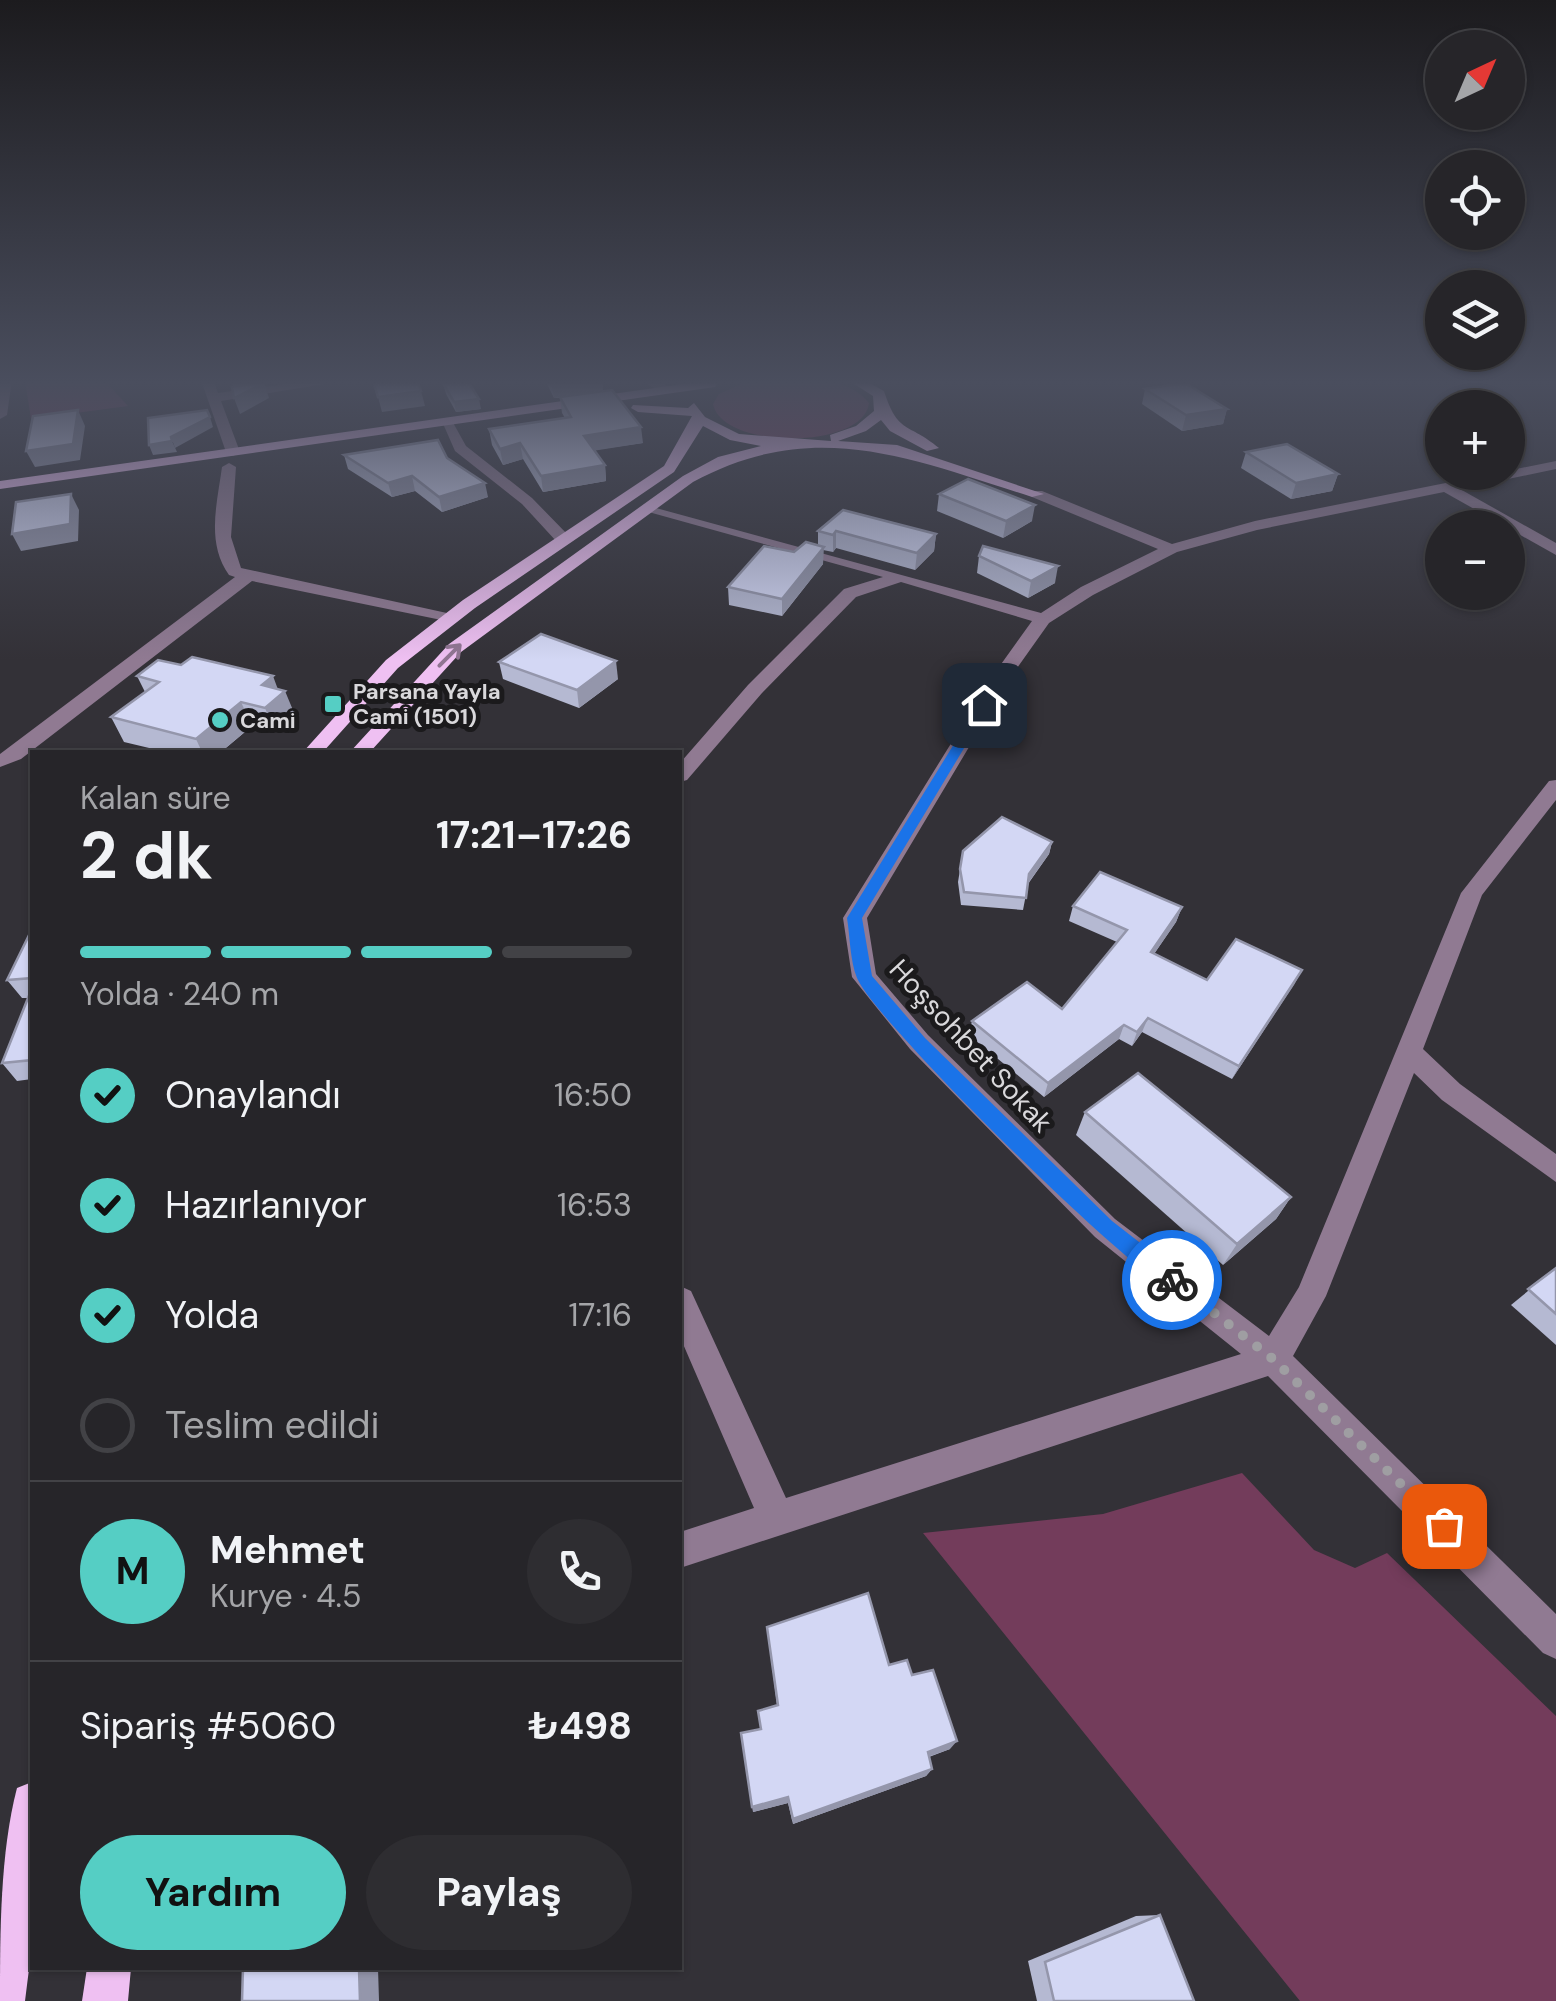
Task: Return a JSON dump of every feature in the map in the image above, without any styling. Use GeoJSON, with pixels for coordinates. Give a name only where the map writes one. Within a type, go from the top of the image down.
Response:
{"type":"FeatureCollection","features":[{"type":"Feature","properties":{"kind":"main road"},"geometry":{"type":"LineString","coordinates":[[0,485],[107,473]]}},
{"type":"Feature","properties":{"kind":"main road"},"geometry":{"type":"LineString","coordinates":[[0,501],[156,473]]}},
{"type":"Feature","properties":{"kind":"main road"},"geometry":{"type":"LineString","coordinates":[[315,750],[392,664],[563,539],[662,473]]}},
{"type":"Feature","properties":{"kind":"main road"},"geometry":{"type":"LineString","coordinates":[[362,750],[455,648],[703,473]]}},
{"type":"Feature","properties":{"kind":"main road"},"geometry":{"type":"LineString","coordinates":[[972,473],[1037,494]]}},
{"type":"Feature","properties":{"kind":"main road"},"geometry":{"type":"LineString","coordinates":[[990,473],[1037,494]]}},
{"type":"Feature","properties":{"kind":"main road"},"geometry":{"type":"LineString","coordinates":[[2,2001],[30,1816]]}},
{"type":"Feature","properties":{"kind":"main road"},"geometry":{"type":"LineString","coordinates":[[105,2001],[108,1970]]}},
{"type":"Feature","properties":{"kind":"street"},"geometry":{"type":"LineString","coordinates":[[230,473],[224,544],[229,567],[246,576],[450,619]]}},
{"type":"Feature","properties":{"kind":"street"},"geometry":{"type":"LineString","coordinates":[[491,473],[527,501],[563,539]]}},
{"type":"Feature","properties":{"kind":"street","name":"Hoşsohbet Sokak"},"geometry":{"type":"LineString","coordinates":[[1431,490],[1255,526],[1171,549],[1086,592],[1043,619],[1002,674],[855,918],[864,978],[919,1042],[1105,1228],[1273,1359],[1556,1640]]}},
{"type":"Feature","properties":{"kind":"street"},"geometry":{"type":"LineString","coordinates":[[1451,490],[1556,550]]}},
{"type":"Feature","properties":{"kind":"street"},"geometry":{"type":"LineString","coordinates":[[1037,494],[1171,549]]}},
{"type":"Feature","properties":{"kind":"street"},"geometry":{"type":"LineString","coordinates":[[650,508],[1043,619]]}},
{"type":"Feature","properties":{"kind":"street"},"geometry":{"type":"LineString","coordinates":[[30,769],[7,758],[246,576]]}},
{"type":"Feature","properties":{"kind":"street"},"geometry":{"type":"LineString","coordinates":[[682,774],[829,610],[850,593],[901,577]]}},
{"type":"Feature","properties":{"kind":"street"},"geometry":{"type":"LineString","coordinates":[[682,1549],[1273,1359],[1311,1296],[1472,893],[1556,786]]}},
{"type":"Feature","properties":{"kind":"street"},"geometry":{"type":"LineString","coordinates":[[1409,1052],[1451,1092],[1554,1165]]}},
{"type":"Feature","properties":{"kind":"street"},"geometry":{"type":"LineString","coordinates":[[682,1304],[777,1518]]}},
{"type":"Feature","properties":{"kind":"shaded area"},"geometry":{"type":"Polygon","coordinates":[[[1242,1473],[1314,1550],[1355,1568],[1387,1553],[1556,1716],[1556,2001],[1300,2001],[923,1533],[1103,1514],[1242,1473]]]}},
{"type":"Feature","properties":{"kind":"building"},"geometry":{"type":"Polygon","coordinates":[[[373,473],[470,473],[485,483],[439,497],[412,476],[388,483],[373,473]]]}},
{"type":"Feature","properties":{"kind":"building"},"geometry":{"type":"Polygon","coordinates":[[[1280,473],[1338,474],[1296,483],[1280,473]]]}},
{"type":"Feature","properties":{"kind":"building"},"geometry":{"type":"Polygon","coordinates":[[[968,479],[1035,505],[1006,521],[939,494],[968,479]]]}},
{"type":"Feature","properties":{"kind":"building"},"geometry":{"type":"Polygon","coordinates":[[[71,494],[70,524],[12,534],[16,502],[71,494]]]}},
{"type":"Feature","properties":{"kind":"building"},"geometry":{"type":"Polygon","coordinates":[[[843,510],[936,534],[917,553],[836,531],[833,535],[818,531],[843,510]]]}},
{"type":"Feature","properties":{"kind":"building"},"geometry":{"type":"Polygon","coordinates":[[[806,542],[824,547],[782,599],[728,587],[764,546],[794,552],[806,542]]]}},
{"type":"Feature","properties":{"kind":"building"},"geometry":{"type":"Polygon","coordinates":[[[983,546],[1058,566],[1031,581],[979,556],[983,546]]]}},
{"type":"Feature","properties":{"kind":"building"},"geometry":{"type":"Polygon","coordinates":[[[541,634],[616,661],[577,690],[499,662],[541,634]]]}},
{"type":"Feature","properties":{"kind":"building"},"geometry":{"type":"Polygon","coordinates":[[[192,657],[273,676],[262,685],[285,691],[265,708],[241,702],[196,739],[111,717],[159,682],[137,676],[158,660],[181,665],[192,657]]]}},
{"type":"Feature","properties":{"kind":"building"},"geometry":{"type":"Polygon","coordinates":[[[1002,817],[1052,842],[1029,874],[1026,898],[964,892],[960,869],[963,851],[1002,817]]]}},
{"type":"Feature","properties":{"kind":"building"},"geometry":{"type":"Polygon","coordinates":[[[1100,872],[1182,907],[1151,952],[1207,980],[1236,939],[1302,970],[1239,1066],[1148,1018],[1137,1032],[1124,1025],[1048,1083],[972,1021],[1027,982],[1062,1009],[1127,930],[1073,906],[1100,872]]]}},
{"type":"Feature","properties":{"kind":"building"},"geometry":{"type":"Polygon","coordinates":[[[30,933],[30,978],[7,980],[30,933]]]}},
{"type":"Feature","properties":{"kind":"building"},"geometry":{"type":"Polygon","coordinates":[[[30,993],[30,1060],[2,1063],[30,993]]]}},
{"type":"Feature","properties":{"kind":"building"},"geometry":{"type":"Polygon","coordinates":[[[1138,1073],[1291,1197],[1237,1244],[1085,1112],[1138,1073]]]}},
{"type":"Feature","properties":{"kind":"building"},"geometry":{"type":"Polygon","coordinates":[[[1556,1268],[1556,1314],[1528,1289],[1556,1268]]]}},
{"type":"Feature","properties":{"kind":"building"},"geometry":{"type":"Polygon","coordinates":[[[868,1593],[889,1665],[907,1660],[912,1675],[933,1670],[957,1741],[928,1752],[932,1769],[793,1819],[788,1797],[752,1807],[741,1733],[761,1729],[758,1711],[778,1705],[767,1627],[868,1593]]]}},
{"type":"Feature","properties":{"kind":"building"},"geometry":{"type":"Polygon","coordinates":[[[1160,1915],[1194,2001],[1054,2001],[1045,1962],[1160,1915]]]}},
{"type":"Feature","properties":{"kind":"building"},"geometry":{"type":"Polygon","coordinates":[[[243,1970],[359,1970],[360,2001],[242,2001],[243,1970]]]}},
{"type":"Feature","properties":{"kind":"way so far"},"geometry":{"type":"LineString","coordinates":[[1172,1280],[1273,1359],[1444,1526]]}},
{"type":"Feature","properties":{"kind":"place","name":"Parsana Yayla Cami (1501)"},"geometry":{"type":"Point","coordinates":[333,704]}},
{"type":"Feature","properties":{"kind":"place","name":"Cami"},"geometry":{"type":"Point","coordinates":[220,720]}},
{"type":"Feature","properties":{"kind":"route"},"geometry":{"type":"LineString","coordinates":[[984,705],[855,918],[864,978],[919,1042],[1105,1228],[1172,1280]]}}]}
